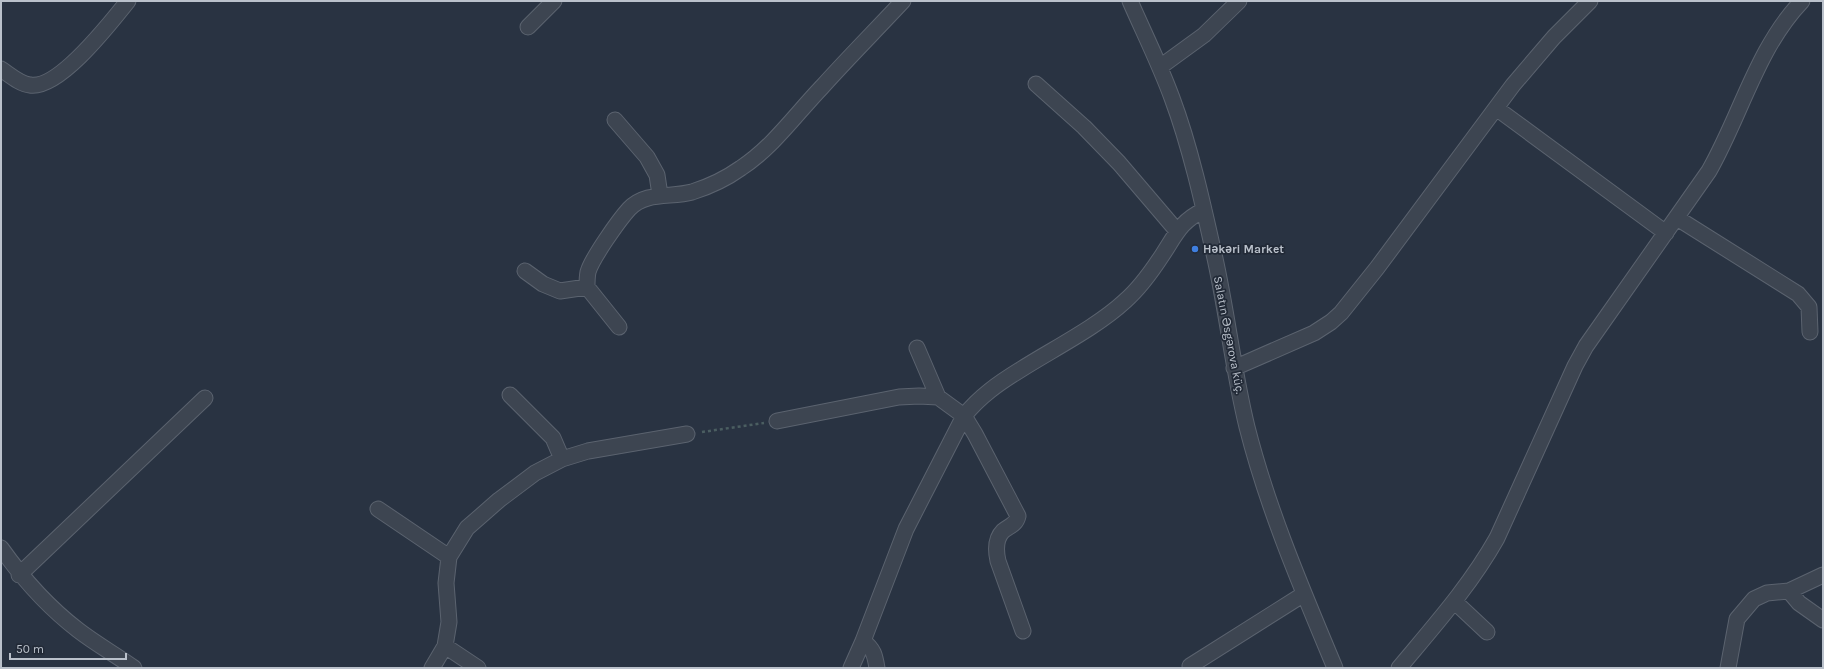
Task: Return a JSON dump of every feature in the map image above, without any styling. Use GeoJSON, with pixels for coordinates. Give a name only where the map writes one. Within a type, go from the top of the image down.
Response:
{"type":"FeatureCollection","features":[{"type":"Feature","properties":{"kind":"street"},"geometry":{"type":"LineString","coordinates":[[1,69],[22,83],[31,86],[44,84],[70,66],[100,37],[128,1]]}},
{"type":"Feature","properties":{"kind":"street"},"geometry":{"type":"LineString","coordinates":[[528,27],[554,1]]}},
{"type":"Feature","properties":{"kind":"street"},"geometry":{"type":"LineString","coordinates":[[619,328],[587,287],[588,272],[596,256],[630,209],[641,200],[660,195],[673,196],[692,192],[718,181],[741,168],[778,136],[821,87],[903,1]]}},
{"type":"Feature","properties":{"kind":"street","name":"Salatın Əsgərova küç."},"geometry":{"type":"LineString","coordinates":[[1130,1],[1160,67],[1182,129],[1204,210],[1214,256],[1234,368],[1247,426],[1266,496],[1334,668]]}},
{"type":"Feature","properties":{"kind":"street"},"geometry":{"type":"LineString","coordinates":[[1160,67],[1204,35],[1239,1]]}},
{"type":"Feature","properties":{"kind":"street"},"geometry":{"type":"LineString","coordinates":[[1234,368],[1314,333],[1331,322],[1341,313],[1496,108],[1554,37],[1590,1]]}},
{"type":"Feature","properties":{"kind":"street"},"geometry":{"type":"LineString","coordinates":[[1399,668],[1455,602],[1486,558],[1497,538],[1575,366],[1586,346],[1709,171],[1722,148],[1760,64],[1779,28],[1802,1]]}},
{"type":"Feature","properties":{"kind":"street"},"geometry":{"type":"LineString","coordinates":[[1036,84],[1084,127],[1119,162],[1177,230]]}},
{"type":"Feature","properties":{"kind":"street"},"geometry":{"type":"LineString","coordinates":[[1496,108],[1666,233]]}},
{"type":"Feature","properties":{"kind":"street"},"geometry":{"type":"LineString","coordinates":[[615,120],[647,157],[657,174],[660,195]]}},
{"type":"Feature","properties":{"kind":"street"},"geometry":{"type":"LineString","coordinates":[[851,668],[863,641],[906,529],[964,416],[973,404],[986,392],[1100,320],[1124,302],[1146,278],[1177,230],[1184,222],[1204,210]]}},
{"type":"Feature","properties":{"kind":"street"},"geometry":{"type":"LineString","coordinates":[[1677,218],[1798,294],[1810,307],[1810,332]]}},
{"type":"Feature","properties":{"kind":"street"},"geometry":{"type":"LineString","coordinates":[[525,271],[543,284],[560,292],[587,287]]}},
{"type":"Feature","properties":{"kind":"street"},"geometry":{"type":"LineString","coordinates":[[917,348],[938,397],[964,416],[1018,516],[1017,521],[1003,531],[999,537],[996,552],[1023,631]]}},
{"type":"Feature","properties":{"kind":"street"},"geometry":{"type":"LineString","coordinates":[[510,395],[553,438],[562,459]]}},
{"type":"Feature","properties":{"kind":"street"},"geometry":{"type":"LineString","coordinates":[[777,421],[899,397],[938,397]]}},
{"type":"Feature","properties":{"kind":"street"},"geometry":{"type":"LineString","coordinates":[[20,575],[205,398]]}},
{"type":"Feature","properties":{"kind":"street"},"geometry":{"type":"LineString","coordinates":[[432,668],[445,646],[449,622],[446,583],[449,557],[467,528],[499,500],[535,473],[562,459],[588,451],[687,434]]}},
{"type":"Feature","properties":{"kind":"street"},"geometry":{"type":"LineString","coordinates":[[378,509],[449,557]]}},
{"type":"Feature","properties":{"kind":"street"},"geometry":{"type":"LineString","coordinates":[[1,548],[20,575],[58,614],[79,631],[134,668]]}},
{"type":"Feature","properties":{"kind":"street"},"geometry":{"type":"LineString","coordinates":[[1728,668],[1737,619],[1754,599],[1767,593],[1790,591],[1823,575]]}},
{"type":"Feature","properties":{"kind":"street"},"geometry":{"type":"LineString","coordinates":[[1790,591],[1799,603],[1823,620]]}},
{"type":"Feature","properties":{"kind":"street"},"geometry":{"type":"LineString","coordinates":[[1190,666],[1304,594]]}},
{"type":"Feature","properties":{"kind":"street"},"geometry":{"type":"LineString","coordinates":[[1455,602],[1486,632]]}},
{"type":"Feature","properties":{"kind":"street"},"geometry":{"type":"LineString","coordinates":[[863,641],[871,647],[874,653],[877,668]]}},
{"type":"Feature","properties":{"kind":"street"},"geometry":{"type":"LineString","coordinates":[[445,646],[478,668]]}},
{"type":"Feature","properties":{"kind":"path"},"geometry":{"type":"LineString","coordinates":[[687,434],[777,421]]}},
{"type":"Feature","properties":{"kind":"place","name":"Həkəri Market"},"geometry":{"type":"Point","coordinates":[1195,249]}}]}
